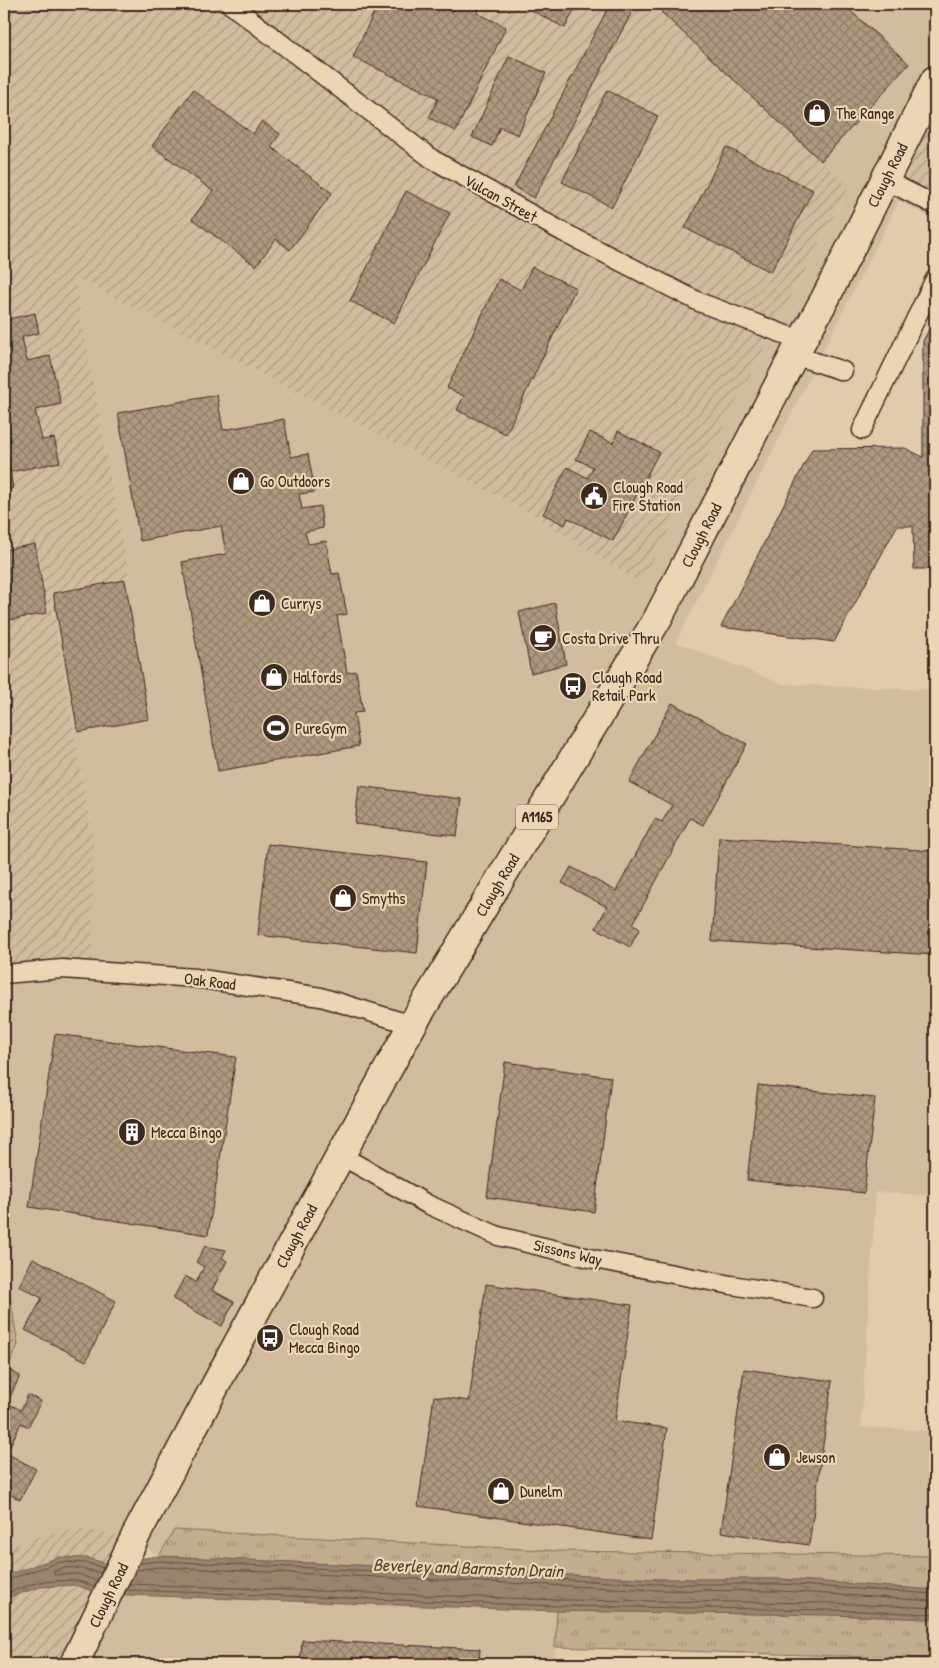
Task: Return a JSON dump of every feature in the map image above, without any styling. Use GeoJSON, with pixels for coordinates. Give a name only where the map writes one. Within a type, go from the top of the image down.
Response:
{"type":"FeatureCollection","features":[{"type":"Feature","properties":{"kind":"main road","name":"Clough Road"},"geometry":{"type":"LineString","coordinates":[[74,1664],[129,1550],[231,1356],[412,1025],[658,618],[826,297],[935,80]]}},
{"type":"Feature","properties":{"kind":"street","name":"Vulcan Street"},"geometry":{"type":"LineString","coordinates":[[230,4],[432,160],[563,232],[699,302],[843,371]]}},
{"type":"Feature","properties":{"kind":"street"},"geometry":{"type":"LineString","coordinates":[[885,180],[935,205]]}},
{"type":"Feature","properties":{"kind":"street"},"geometry":{"type":"LineString","coordinates":[[862,430],[935,279]]}},
{"type":"Feature","properties":{"kind":"street","name":"Oak Road"},"geometry":{"type":"LineString","coordinates":[[4,974],[62,969],[195,978],[321,997],[412,1025]]}},
{"type":"Feature","properties":{"kind":"street","name":"Sissons Way"},"geometry":{"type":"LineString","coordinates":[[340,1156],[427,1204],[498,1236],[594,1259],[731,1286],[812,1298]]}},
{"type":"Feature","properties":{"kind":"shaded area"},"geometry":{"type":"Polygon","coordinates":[[[4,4],[650,4],[849,187],[641,583],[523,509],[74,277],[129,578],[50,592],[93,841],[92,977],[54,975],[4,982],[4,4]]]}},
{"type":"Feature","properties":{"kind":"shaded area"},"geometry":{"type":"Polygon","coordinates":[[[650,4],[935,4],[935,78],[899,201],[676,642],[782,684],[935,690],[935,1196],[876,1192],[861,1427],[935,1431],[935,1556],[560,1551],[174,1530],[159,1556],[129,1537],[42,1535],[4,1549],[4,1374],[18,1345],[4,1260],[4,982],[93,841],[50,592],[129,578],[74,277],[523,509],[641,582],[849,188],[650,4]]]}},
{"type":"Feature","properties":{"kind":"shaded area"},"geometry":{"type":"Polygon","coordinates":[[[935,78],[935,219],[899,201],[935,78]]]}},
{"type":"Feature","properties":{"kind":"shaded area"},"geometry":{"type":"Polygon","coordinates":[[[81,1529],[129,1537],[61,1664],[4,1664],[4,1549],[42,1535],[81,1529]]]}},
{"type":"Feature","properties":{"kind":"shaded area"},"geometry":{"type":"Polygon","coordinates":[[[101,1594],[557,1611],[554,1664],[61,1664],[101,1594]]]}},
{"type":"Feature","properties":{"kind":"green space"},"geometry":{"type":"Polygon","coordinates":[[[4,1260],[18,1345],[4,1374],[4,1260]]]}},
{"type":"Feature","properties":{"kind":"green space"},"geometry":{"type":"Polygon","coordinates":[[[174,1530],[560,1551],[935,1556],[935,1590],[781,1579],[658,1579],[159,1556],[174,1530]]]}},
{"type":"Feature","properties":{"kind":"green space"},"geometry":{"type":"Polygon","coordinates":[[[557,1611],[830,1615],[935,1619],[935,1659],[555,1647],[557,1611]]]}},
{"type":"Feature","properties":{"kind":"water"},"geometry":{"type":"Polygon","coordinates":[[[159,1556],[658,1579],[781,1579],[935,1590],[935,1619],[830,1615],[557,1611],[101,1594],[75,1585],[40,1587],[4,1599],[4,1576],[59,1557],[88,1558],[104,1563],[159,1556]]]}},
{"type":"Feature","properties":{"kind":"building"},"geometry":{"type":"Polygon","coordinates":[[[378,4],[435,4],[452,12],[456,4],[481,4],[477,13],[506,27],[456,131],[429,118],[438,98],[353,57],[378,4]]]}},
{"type":"Feature","properties":{"kind":"building"},"geometry":{"type":"Polygon","coordinates":[[[537,4],[577,4],[565,28],[533,11],[537,4]]]}},
{"type":"Feature","properties":{"kind":"building"},"geometry":{"type":"Polygon","coordinates":[[[610,4],[636,4],[534,198],[514,187],[610,4]]]}},
{"type":"Feature","properties":{"kind":"building","name":"The Range"},"geometry":{"type":"Polygon","coordinates":[[[669,4],[843,4],[909,64],[821,161],[661,12],[669,4]]]}},
{"type":"Feature","properties":{"kind":"building"},"geometry":{"type":"Polygon","coordinates":[[[509,56],[546,73],[518,135],[500,127],[492,146],[472,137],[509,56]]]}},
{"type":"Feature","properties":{"kind":"building"},"geometry":{"type":"Polygon","coordinates":[[[193,90],[253,134],[262,121],[280,134],[271,147],[332,193],[290,250],[276,239],[256,266],[192,219],[213,191],[152,146],[193,90]]]}},
{"type":"Feature","properties":{"kind":"building"},"geometry":{"type":"Polygon","coordinates":[[[607,90],[658,116],[612,207],[562,182],[607,90]]]}},
{"type":"Feature","properties":{"kind":"building"},"geometry":{"type":"Polygon","coordinates":[[[726,147],[813,190],[771,272],[685,228],[726,147]]]}},
{"type":"Feature","properties":{"kind":"building"},"geometry":{"type":"Polygon","coordinates":[[[406,191],[450,213],[394,323],[350,301],[406,191]]]}},
{"type":"Feature","properties":{"kind":"building"},"geometry":{"type":"Polygon","coordinates":[[[532,267],[576,288],[506,434],[457,410],[464,396],[447,388],[499,279],[521,290],[532,267]]]}},
{"type":"Feature","properties":{"kind":"building"},"geometry":{"type":"Polygon","coordinates":[[[35,313],[39,333],[22,337],[27,361],[50,356],[61,404],[35,410],[42,440],[54,438],[60,462],[10,472],[13,488],[4,490],[4,320],[35,313]]]}},
{"type":"Feature","properties":{"kind":"building"},"geometry":{"type":"Polygon","coordinates":[[[935,318],[935,569],[914,569],[913,526],[897,526],[834,642],[721,627],[812,449],[905,448],[923,457],[923,341],[935,318]]]}},
{"type":"Feature","properties":{"kind":"building"},"geometry":{"type":"Polygon","coordinates":[[[217,395],[223,430],[284,419],[291,457],[308,454],[315,492],[299,494],[302,509],[320,506],[323,528],[305,532],[308,544],[326,541],[332,574],[339,573],[347,614],[337,616],[347,673],[356,671],[363,712],[354,713],[359,746],[218,771],[182,562],[226,554],[221,526],[140,541],[118,413],[217,395]]]}},
{"type":"Feature","properties":{"kind":"building","name":"Clough Road Fire Station"},"geometry":{"type":"Polygon","coordinates":[[[618,431],[659,452],[613,541],[568,518],[565,525],[543,514],[567,467],[588,478],[593,467],[576,459],[590,432],[613,443],[618,431]]]}},
{"type":"Feature","properties":{"kind":"building"},"geometry":{"type":"Polygon","coordinates":[[[35,544],[47,613],[4,621],[4,550],[35,544]]]}},
{"type":"Feature","properties":{"kind":"building"},"geometry":{"type":"Polygon","coordinates":[[[125,580],[149,719],[78,732],[53,593],[125,580]]]}},
{"type":"Feature","properties":{"kind":"building","name":"Costa Drive Thru"},"geometry":{"type":"Polygon","coordinates":[[[555,603],[566,664],[531,673],[519,612],[555,603]]]}},
{"type":"Feature","properties":{"kind":"building"},"geometry":{"type":"Polygon","coordinates":[[[672,703],[747,744],[703,825],[690,818],[633,924],[640,928],[630,947],[596,928],[607,907],[562,883],[571,867],[616,891],[655,819],[662,822],[672,805],[629,782],[672,703]]]}},
{"type":"Feature","properties":{"kind":"building"},"geometry":{"type":"Polygon","coordinates":[[[359,786],[462,799],[457,836],[355,824],[359,786]]]}},
{"type":"Feature","properties":{"kind":"building"},"geometry":{"type":"Polygon","coordinates":[[[719,837],[935,851],[935,955],[712,941],[719,837]]]}},
{"type":"Feature","properties":{"kind":"building","name":"Smyths"},"geometry":{"type":"Polygon","coordinates":[[[268,844],[427,862],[417,953],[258,935],[268,844]]]}},
{"type":"Feature","properties":{"kind":"building","name":"Mecca Bingo"},"geometry":{"type":"Polygon","coordinates":[[[55,1034],[236,1057],[208,1235],[29,1207],[55,1034]]]}},
{"type":"Feature","properties":{"kind":"building"},"geometry":{"type":"Polygon","coordinates":[[[505,1062],[611,1077],[594,1212],[487,1197],[505,1062]]]}},
{"type":"Feature","properties":{"kind":"building"},"geometry":{"type":"Polygon","coordinates":[[[758,1085],[875,1098],[864,1193],[747,1180],[758,1085]]]}},
{"type":"Feature","properties":{"kind":"building"},"geometry":{"type":"Polygon","coordinates":[[[205,1246],[226,1250],[222,1258],[227,1261],[212,1290],[234,1302],[222,1326],[173,1299],[185,1276],[196,1282],[204,1267],[196,1262],[205,1246]]]}},
{"type":"Feature","properties":{"kind":"building"},"geometry":{"type":"Polygon","coordinates":[[[33,1258],[116,1301],[86,1361],[25,1330],[42,1298],[19,1286],[33,1258]]]}},
{"type":"Feature","properties":{"kind":"building"},"geometry":{"type":"Polygon","coordinates":[[[486,1284],[632,1305],[615,1421],[667,1428],[651,1540],[418,1506],[434,1396],[469,1401],[486,1284]]]}},
{"type":"Feature","properties":{"kind":"building","name":"Jewson"},"geometry":{"type":"Polygon","coordinates":[[[744,1369],[832,1381],[809,1545],[721,1532],[744,1369]]]}},
{"type":"Feature","properties":{"kind":"building"},"geometry":{"type":"Polygon","coordinates":[[[9,1370],[20,1376],[7,1403],[21,1410],[28,1395],[41,1401],[28,1427],[21,1423],[9,1448],[4,1446],[4,1381],[9,1370]]]}},
{"type":"Feature","properties":{"kind":"building"},"geometry":{"type":"Polygon","coordinates":[[[4,1452],[36,1469],[20,1500],[4,1491],[4,1452]]]}},
{"type":"Feature","properties":{"kind":"building"},"geometry":{"type":"Polygon","coordinates":[[[302,1640],[480,1649],[479,1664],[300,1664],[302,1640]]]}},
{"type":"Feature","properties":{"kind":"place","name":"The Range"},"geometry":{"type":"Point","coordinates":[817,113]}},
{"type":"Feature","properties":{"kind":"place","name":"Go Outdoors"},"geometry":{"type":"Point","coordinates":[241,481]}},
{"type":"Feature","properties":{"kind":"place","name":"Clough Road Fire Station"},"geometry":{"type":"Point","coordinates":[594,496]}},
{"type":"Feature","properties":{"kind":"place","name":"Currys"},"geometry":{"type":"Point","coordinates":[262,603]}},
{"type":"Feature","properties":{"kind":"place","name":"Costa Drive Thru"},"geometry":{"type":"Point","coordinates":[543,638]}},
{"type":"Feature","properties":{"kind":"place","name":"Halfords"},"geometry":{"type":"Point","coordinates":[274,677]}},
{"type":"Feature","properties":{"kind":"place","name":"Clough Road Retail Park"},"geometry":{"type":"Point","coordinates":[573,686]}},
{"type":"Feature","properties":{"kind":"place","name":"PureGym"},"geometry":{"type":"Point","coordinates":[276,728]}},
{"type":"Feature","properties":{"kind":"place","name":"Smyths"},"geometry":{"type":"Point","coordinates":[343,898]}},
{"type":"Feature","properties":{"kind":"place","name":"Mecca Bingo"},"geometry":{"type":"Point","coordinates":[132,1132]}},
{"type":"Feature","properties":{"kind":"place","name":"Clough Road Mecca Bingo"},"geometry":{"type":"Point","coordinates":[270,1338]}},
{"type":"Feature","properties":{"kind":"place","name":"Jewson"},"geometry":{"type":"Point","coordinates":[777,1457]}},
{"type":"Feature","properties":{"kind":"place","name":"Dunelm"},"geometry":{"type":"Point","coordinates":[501,1491]}},
{"type":"Feature","properties":{"kind":"water label","name":"Beverley and Barmston Drain"},"geometry":{"type":"Point","coordinates":[468,1568]}}]}
